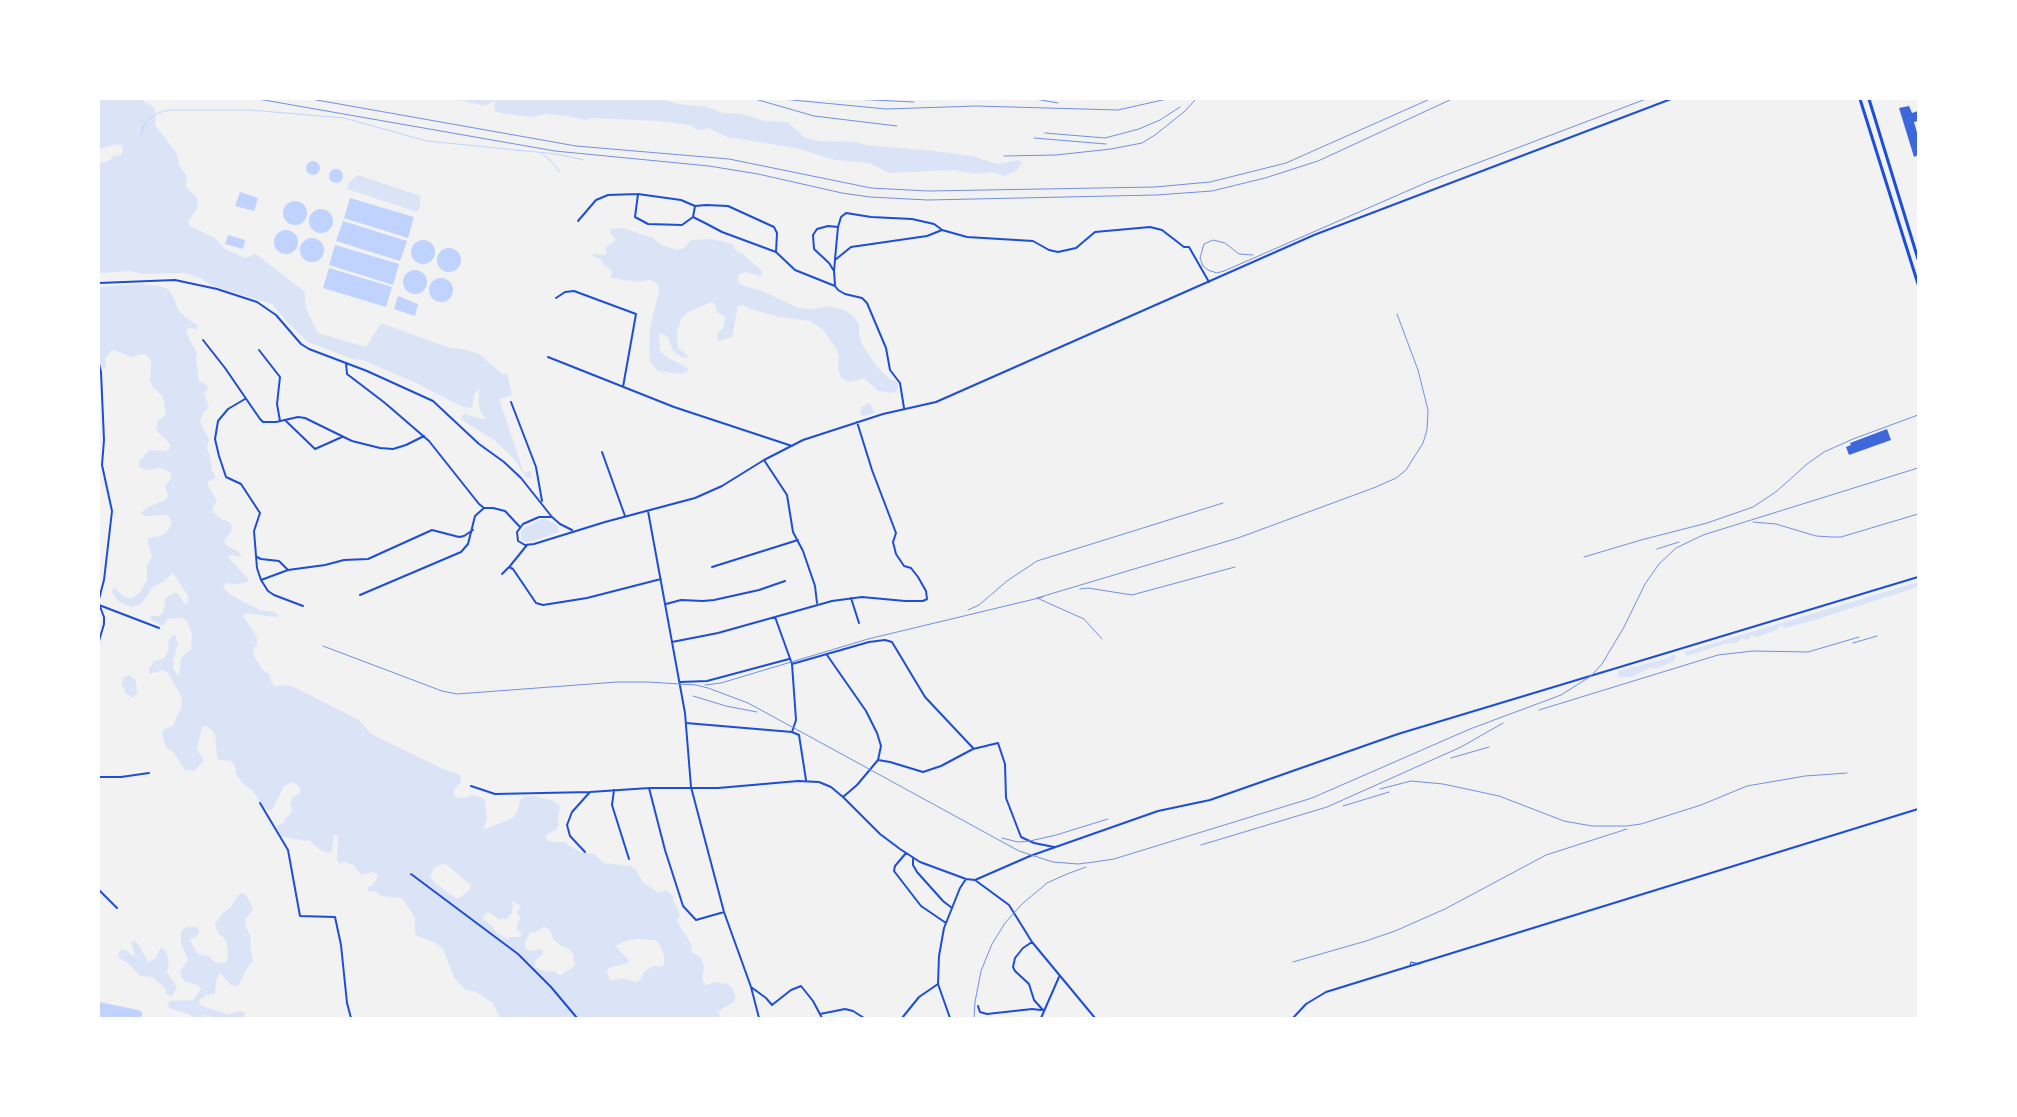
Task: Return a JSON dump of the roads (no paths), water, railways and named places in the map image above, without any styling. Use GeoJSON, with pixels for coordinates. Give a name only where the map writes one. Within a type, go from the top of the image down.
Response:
{"type":"FeatureCollection","features":[{"type":"Feature","properties":{"kind":"main road"},"geometry":{"type":"LineString","coordinates":[[1860,99],[1918,284]]}},
{"type":"Feature","properties":{"kind":"main road"},"geometry":{"type":"LineString","coordinates":[[1869,99],[1918,260]]}},
{"type":"Feature","properties":{"kind":"street"},"geometry":{"type":"LineString","coordinates":[[502,574],[527,545],[702,495],[722,486],[764,460],[803,440],[857,422],[936,402],[1350,221],[1671,99]]}},
{"type":"Feature","properties":{"kind":"street"},"geometry":{"type":"LineString","coordinates":[[578,221],[600,197],[618,194],[674,198],[695,206],[728,206],[774,227],[777,232],[776,252]]}},
{"type":"Feature","properties":{"kind":"street"},"geometry":{"type":"LineString","coordinates":[[638,194],[635,217],[648,224],[682,224],[694,217]]}},
{"type":"Feature","properties":{"kind":"street"},"geometry":{"type":"LineString","coordinates":[[694,217],[695,206]]}},
{"type":"Feature","properties":{"kind":"street"},"geometry":{"type":"LineString","coordinates":[[835,286],[834,270],[838,227],[841,217],[846,213],[912,220],[940,226],[942,230]]}},
{"type":"Feature","properties":{"kind":"street"},"geometry":{"type":"LineString","coordinates":[[694,217],[722,232],[776,252],[795,270],[835,286],[845,294],[862,298],[867,303],[886,348],[890,370],[900,383],[904,409]]}},
{"type":"Feature","properties":{"kind":"street"},"geometry":{"type":"LineString","coordinates":[[834,270],[814,249],[812,235],[814,231],[821,227],[838,227]]}},
{"type":"Feature","properties":{"kind":"street"},"geometry":{"type":"LineString","coordinates":[[835,260],[852,247],[927,236],[942,230],[968,237],[1032,241],[1058,252],[1076,248],[1095,232],[1157,228],[1184,247],[1188,247],[1209,282]]}},
{"type":"Feature","properties":{"kind":"street"},"geometry":{"type":"LineString","coordinates":[[99,283],[175,280],[217,289],[264,306],[279,319],[301,344],[309,349],[346,362],[432,401],[479,444],[504,462],[543,503],[552,517],[573,531]]}},
{"type":"Feature","properties":{"kind":"street"},"geometry":{"type":"LineString","coordinates":[[556,298],[565,292],[574,290],[636,314],[624,387]]}},
{"type":"Feature","properties":{"kind":"street"},"geometry":{"type":"LineString","coordinates":[[203,340],[226,368],[260,419],[270,423],[298,417],[305,418],[343,437],[364,444],[393,449],[406,446],[424,436]]}},
{"type":"Feature","properties":{"kind":"street"},"geometry":{"type":"LineString","coordinates":[[259,350],[280,377],[278,404],[280,421]]}},
{"type":"Feature","properties":{"kind":"street"},"geometry":{"type":"LineString","coordinates":[[548,357],[674,407],[792,446]]}},
{"type":"Feature","properties":{"kind":"street"},"geometry":{"type":"LineString","coordinates":[[346,362],[347,374],[424,436],[484,508]]}},
{"type":"Feature","properties":{"kind":"street"},"geometry":{"type":"LineString","coordinates":[[99,364],[104,440],[102,472],[112,511],[104,580],[99,600]]}},
{"type":"Feature","properties":{"kind":"street"},"geometry":{"type":"LineString","coordinates":[[245,398],[223,413],[218,421],[215,440],[220,461],[226,477],[241,484],[260,512],[254,531],[256,557],[261,580],[268,591],[274,595],[304,606]]}},
{"type":"Feature","properties":{"kind":"street"},"geometry":{"type":"LineString","coordinates":[[511,402],[536,467],[543,503]]}},
{"type":"Feature","properties":{"kind":"street"},"geometry":{"type":"LineString","coordinates":[[286,421],[315,449],[343,437]]}},
{"type":"Feature","properties":{"kind":"street"},"geometry":{"type":"LineString","coordinates":[[672,642],[718,633],[818,604],[852,598],[926,601],[928,597],[918,577],[911,568],[904,566],[896,554],[893,542],[896,534],[869,462],[857,422]]}},
{"type":"Feature","properties":{"kind":"street"},"geometry":{"type":"LineString","coordinates":[[602,452],[625,516]]}},
{"type":"Feature","properties":{"kind":"street"},"geometry":{"type":"LineString","coordinates":[[764,460],[787,495],[793,532],[803,551],[815,586],[818,604]]}},
{"type":"Feature","properties":{"kind":"street"},"geometry":{"type":"LineString","coordinates":[[360,595],[461,552],[468,544],[475,516],[484,508],[505,511],[520,527]]}},
{"type":"Feature","properties":{"kind":"street"},"geometry":{"type":"LineString","coordinates":[[648,511],[680,682],[686,723],[691,788],[724,912],[752,987],[759,1018]]}},
{"type":"Feature","properties":{"kind":"street"},"geometry":{"type":"LineString","coordinates":[[527,545],[518,541],[517,532],[520,527],[539,517],[552,517]]}},
{"type":"Feature","properties":{"kind":"street"},"geometry":{"type":"LineString","coordinates":[[261,580],[288,570],[352,559],[363,560],[432,530],[462,537],[472,530]]}},
{"type":"Feature","properties":{"kind":"street"},"geometry":{"type":"LineString","coordinates":[[712,567],[798,540]]}},
{"type":"Feature","properties":{"kind":"street"},"geometry":{"type":"LineString","coordinates":[[256,557],[261,560],[279,561],[288,570]]}},
{"type":"Feature","properties":{"kind":"street"},"geometry":{"type":"LineString","coordinates":[[509,567],[517,572],[539,605],[587,598],[661,578]]}},
{"type":"Feature","properties":{"kind":"street"},"geometry":{"type":"LineString","coordinates":[[975,880],[1030,856],[1158,811],[1219,797],[1407,731],[1918,577]]}},
{"type":"Feature","properties":{"kind":"street"},"geometry":{"type":"LineString","coordinates":[[666,604],[681,600],[714,600],[759,590],[785,581]]}},
{"type":"Feature","properties":{"kind":"street"},"geometry":{"type":"LineString","coordinates":[[852,598],[859,623]]}},
{"type":"Feature","properties":{"kind":"street"},"geometry":{"type":"LineString","coordinates":[[99,605],[159,628]]}},
{"type":"Feature","properties":{"kind":"street"},"geometry":{"type":"LineString","coordinates":[[99,605],[104,618],[99,641]]}},
{"type":"Feature","properties":{"kind":"street"},"geometry":{"type":"LineString","coordinates":[[775,617],[792,664],[796,720],[792,732]]}},
{"type":"Feature","properties":{"kind":"street"},"geometry":{"type":"LineString","coordinates":[[792,664],[881,640],[892,642],[925,697],[973,749]]}},
{"type":"Feature","properties":{"kind":"street"},"geometry":{"type":"LineString","coordinates":[[827,655],[866,712],[877,733],[880,746],[878,760],[857,785],[843,797]]}},
{"type":"Feature","properties":{"kind":"street"},"geometry":{"type":"LineString","coordinates":[[680,682],[707,681],[790,659]]}},
{"type":"Feature","properties":{"kind":"street"},"geometry":{"type":"LineString","coordinates":[[686,723],[792,732],[799,736],[806,780]]}},
{"type":"Feature","properties":{"kind":"street"},"geometry":{"type":"LineString","coordinates":[[878,760],[924,772],[941,766],[973,749],[998,743],[1005,764],[1006,798],[1021,837],[1039,845],[1057,847]]}},
{"type":"Feature","properties":{"kind":"street"},"geometry":{"type":"LineString","coordinates":[[99,777],[121,777],[149,773]]}},
{"type":"Feature","properties":{"kind":"street"},"geometry":{"type":"LineString","coordinates":[[471,786],[495,794],[590,792],[649,788],[718,788],[806,780],[819,782],[831,787],[880,834],[913,858],[966,879],[975,880],[1009,904],[1032,942],[1095,1018]]}},
{"type":"Feature","properties":{"kind":"street"},"geometry":{"type":"LineString","coordinates":[[649,788],[665,850],[683,906],[696,920],[724,912]]}},
{"type":"Feature","properties":{"kind":"street"},"geometry":{"type":"LineString","coordinates":[[614,790],[612,805],[629,860]]}},
{"type":"Feature","properties":{"kind":"street"},"geometry":{"type":"LineString","coordinates":[[585,852],[570,836],[567,825],[572,812],[590,792]]}},
{"type":"Feature","properties":{"kind":"street"},"geometry":{"type":"LineString","coordinates":[[260,803],[288,850],[300,916],[335,917],[341,945],[347,1003],[351,1018]]}},
{"type":"Feature","properties":{"kind":"street"},"geometry":{"type":"LineString","coordinates":[[1293,1018],[1306,1004],[1319,996],[1918,809]]}},
{"type":"Feature","properties":{"kind":"street"},"geometry":{"type":"LineString","coordinates":[[906,853],[895,866],[896,874],[921,906],[946,923]]}},
{"type":"Feature","properties":{"kind":"street"},"geometry":{"type":"LineString","coordinates":[[913,858],[912,865],[917,872],[943,901],[952,908]]}},
{"type":"Feature","properties":{"kind":"street"},"geometry":{"type":"LineString","coordinates":[[411,874],[518,954],[551,987],[578,1018]]}},
{"type":"Feature","properties":{"kind":"street"},"geometry":{"type":"LineString","coordinates":[[949,1018],[938,984],[940,944],[952,908],[966,879]]}},
{"type":"Feature","properties":{"kind":"street"},"geometry":{"type":"LineString","coordinates":[[99,890],[117,908]]}},
{"type":"Feature","properties":{"kind":"street"},"geometry":{"type":"LineString","coordinates":[[1032,942],[1018,954],[1012,967],[1029,984],[1034,1000],[1043,1010]]}},
{"type":"Feature","properties":{"kind":"street"},"geometry":{"type":"LineString","coordinates":[[1041,1018],[1043,1010],[1060,977]]}},
{"type":"Feature","properties":{"kind":"street"},"geometry":{"type":"LineString","coordinates":[[902,1018],[925,992],[938,984]]}},
{"type":"Feature","properties":{"kind":"street"},"geometry":{"type":"LineString","coordinates":[[752,987],[772,1005],[791,990],[801,986],[822,1018]]}},
{"type":"Feature","properties":{"kind":"street"},"geometry":{"type":"LineString","coordinates":[[978,1006],[980,1012],[987,1014],[1032,1009],[1043,1010]]}},
{"type":"Feature","properties":{"kind":"street"},"geometry":{"type":"LineString","coordinates":[[820,1014],[845,1009],[853,1010],[864,1018]]}},
{"type":"Feature","properties":{"kind":"water"},"geometry":{"type":"Polygon","coordinates":[[[313,161],[318,163],[320,168],[318,173],[313,175],[308,173],[306,168],[308,163],[313,161]]]}},
{"type":"Feature","properties":{"kind":"water"},"geometry":{"type":"Polygon","coordinates":[[[336,169],[341,171],[343,176],[341,181],[336,183],[331,181],[329,176],[331,171],[336,169]]]}},
{"type":"Feature","properties":{"kind":"water"},"geometry":{"type":"Polygon","coordinates":[[[240,192],[258,198],[254,211],[235,206],[240,192]]]}},
{"type":"Feature","properties":{"kind":"water"},"geometry":{"type":"Polygon","coordinates":[[[350,198],[414,217],[408,238],[344,218],[350,198]]]}},
{"type":"Feature","properties":{"kind":"water"},"geometry":{"type":"Polygon","coordinates":[[[295,201],[304,204],[307,213],[304,222],[295,225],[286,222],[283,213],[286,204],[295,201]]]}},
{"type":"Feature","properties":{"kind":"water"},"geometry":{"type":"Polygon","coordinates":[[[321,209],[330,212],[333,221],[330,230],[321,233],[312,230],[309,221],[312,212],[321,209]]]}},
{"type":"Feature","properties":{"kind":"water"},"geometry":{"type":"Polygon","coordinates":[[[343,221],[407,241],[400,261],[336,241],[343,221]]]}},
{"type":"Feature","properties":{"kind":"water"},"geometry":{"type":"Polygon","coordinates":[[[286,230],[295,233],[298,242],[295,251],[286,254],[277,251],[274,242],[277,233],[286,230]]]}},
{"type":"Feature","properties":{"kind":"water"},"geometry":{"type":"Polygon","coordinates":[[[228,235],[245,240],[243,249],[225,244],[228,235]]]}},
{"type":"Feature","properties":{"kind":"water"},"geometry":{"type":"Polygon","coordinates":[[[312,238],[321,241],[324,250],[321,259],[312,262],[303,259],[300,250],[303,241],[312,238]]]}},
{"type":"Feature","properties":{"kind":"water"},"geometry":{"type":"Polygon","coordinates":[[[423,240],[432,243],[435,252],[432,261],[423,264],[414,261],[411,252],[414,243],[423,240]]]}},
{"type":"Feature","properties":{"kind":"water"},"geometry":{"type":"Polygon","coordinates":[[[335,245],[399,264],[393,285],[329,265],[335,245]]]}},
{"type":"Feature","properties":{"kind":"water"},"geometry":{"type":"Polygon","coordinates":[[[449,248],[458,251],[461,260],[458,269],[449,272],[440,269],[437,260],[440,251],[449,248]]]}},
{"type":"Feature","properties":{"kind":"water"},"geometry":{"type":"Polygon","coordinates":[[[329,268],[392,287],[386,307],[323,288],[329,268]]]}},
{"type":"Feature","properties":{"kind":"water"},"geometry":{"type":"Polygon","coordinates":[[[415,270],[424,273],[427,282],[424,291],[415,294],[406,291],[403,282],[406,273],[415,270]]]}},
{"type":"Feature","properties":{"kind":"water"},"geometry":{"type":"Polygon","coordinates":[[[441,278],[450,281],[453,290],[450,299],[441,302],[432,299],[429,290],[432,281],[441,278]]]}},
{"type":"Feature","properties":{"kind":"water"},"geometry":{"type":"Polygon","coordinates":[[[398,296],[418,304],[415,316],[394,309],[398,296]]]}},
{"type":"Feature","properties":{"kind":"water"},"geometry":{"type":"Polygon","coordinates":[[[99,1002],[138,1010],[142,1012],[142,1018],[99,1018],[99,1002]]]}},
{"type":"Feature","properties":{"kind":"waterway"},"geometry":{"type":"LineString","coordinates":[[141,136],[144,125],[149,119],[158,113],[169,110],[251,110],[344,118],[427,141],[556,154],[584,160]]}},
{"type":"Feature","properties":{"kind":"waterway"},"geometry":{"type":"LineString","coordinates":[[542,154],[560,172]]}},
{"type":"Feature","properties":{"kind":"tram line"},"geometry":{"type":"LineString","coordinates":[[1253,255],[1239,254],[1225,243],[1213,240],[1204,244],[1200,258],[1203,266],[1208,270],[1217,273],[1224,271],[1430,181],[1646,99]]}},
{"type":"Feature","properties":{"kind":"railway"},"geometry":{"type":"LineString","coordinates":[[258,99],[555,151],[709,166],[758,174],[842,193],[870,197],[928,200],[1156,195],[1212,191],[1265,178],[1318,161],[1452,99]]}},
{"type":"Feature","properties":{"kind":"railway"},"geometry":{"type":"LineString","coordinates":[[311,99],[576,146],[729,159],[871,188],[928,191],[1155,187],[1210,182],[1286,163],[1430,99]]}},
{"type":"Feature","properties":{"kind":"railway"},"geometry":{"type":"LineString","coordinates":[[755,99],[814,116],[897,126]]}},
{"type":"Feature","properties":{"kind":"railway"},"geometry":{"type":"LineString","coordinates":[[782,99],[886,109],[976,106],[1118,110],[1167,99]]}},
{"type":"Feature","properties":{"kind":"railway"},"geometry":{"type":"LineString","coordinates":[[852,99],[914,102]]}},
{"type":"Feature","properties":{"kind":"railway"},"geometry":{"type":"LineString","coordinates":[[1035,99],[1058,103]]}},
{"type":"Feature","properties":{"kind":"railway"},"geometry":{"type":"LineString","coordinates":[[1004,156],[1056,155],[1111,149],[1142,143],[1185,111],[1196,99]]}},
{"type":"Feature","properties":{"kind":"railway"},"geometry":{"type":"LineString","coordinates":[[1045,133],[1105,138],[1139,129],[1160,120],[1180,107]]}},
{"type":"Feature","properties":{"kind":"railway"},"geometry":{"type":"LineString","coordinates":[[1034,138],[1106,144]]}},
{"type":"Feature","properties":{"kind":"railway"},"geometry":{"type":"LineString","coordinates":[[1037,598],[1238,538],[1396,478],[1406,470],[1423,443],[1427,430],[1428,410],[1418,370],[1397,314]]}},
{"type":"Feature","properties":{"kind":"railway"},"geometry":{"type":"LineString","coordinates":[[1584,557],[1707,523],[1753,507],[1777,491],[1807,464],[1824,452],[1918,415]]}},
{"type":"Feature","properties":{"kind":"railway"},"geometry":{"type":"LineString","coordinates":[[323,646],[442,691],[457,694],[617,682],[696,685],[708,688],[748,703],[1019,851],[1053,862],[1078,864],[1114,859],[1312,798],[1470,729],[1561,695],[1591,676],[1602,664],[1624,627],[1645,584],[1659,564],[1676,548],[1703,535],[1918,468]]}},
{"type":"Feature","properties":{"kind":"railway"},"geometry":{"type":"LineString","coordinates":[[968,610],[979,605],[1007,581],[1037,561],[1223,503]]}},
{"type":"Feature","properties":{"kind":"railway"},"geometry":{"type":"LineString","coordinates":[[1753,522],[1776,524],[1816,536],[1841,537],[1918,514]]}},
{"type":"Feature","properties":{"kind":"railway"},"geometry":{"type":"LineString","coordinates":[[1657,549],[1679,542]]}},
{"type":"Feature","properties":{"kind":"railway"},"geometry":{"type":"LineString","coordinates":[[1080,589],[1088,588],[1132,595],[1235,567]]}},
{"type":"Feature","properties":{"kind":"railway"},"geometry":{"type":"LineString","coordinates":[[705,685],[721,683],[868,639],[1043,597]]}},
{"type":"Feature","properties":{"kind":"railway"},"geometry":{"type":"LineString","coordinates":[[1037,598],[1084,619],[1102,639]]}},
{"type":"Feature","properties":{"kind":"railway"},"geometry":{"type":"LineString","coordinates":[[1853,643],[1877,636]]}},
{"type":"Feature","properties":{"kind":"railway"},"geometry":{"type":"LineString","coordinates":[[1539,710],[1718,655],[1753,651],[1808,652],[1859,637]]}},
{"type":"Feature","properties":{"kind":"railway"},"geometry":{"type":"LineString","coordinates":[[693,696],[726,706],[757,712]]}},
{"type":"Feature","properties":{"kind":"railway"},"geometry":{"type":"LineString","coordinates":[[1201,845],[1327,807],[1461,747],[1503,723]]}},
{"type":"Feature","properties":{"kind":"railway"},"geometry":{"type":"LineString","coordinates":[[1451,758],[1489,747]]}},
{"type":"Feature","properties":{"kind":"railway"},"geometry":{"type":"LineString","coordinates":[[1380,789],[1411,781],[1443,784],[1499,796],[1564,821],[1592,826],[1626,826],[1641,824],[1701,805],[1747,786],[1805,776],[1847,773]]}},
{"type":"Feature","properties":{"kind":"railway"},"geometry":{"type":"LineString","coordinates":[[1343,806],[1389,792]]}},
{"type":"Feature","properties":{"kind":"railway"},"geometry":{"type":"LineString","coordinates":[[1002,838],[1018,842],[1030,841],[1108,819]]}},
{"type":"Feature","properties":{"kind":"railway"},"geometry":{"type":"LineString","coordinates":[[1293,962],[1395,931],[1445,909],[1546,855],[1627,829]]}},
{"type":"Feature","properties":{"kind":"railway"},"geometry":{"type":"LineString","coordinates":[[974,1018],[981,971],[992,944],[1005,923],[1022,904],[1047,883],[1086,867]]}}]}
